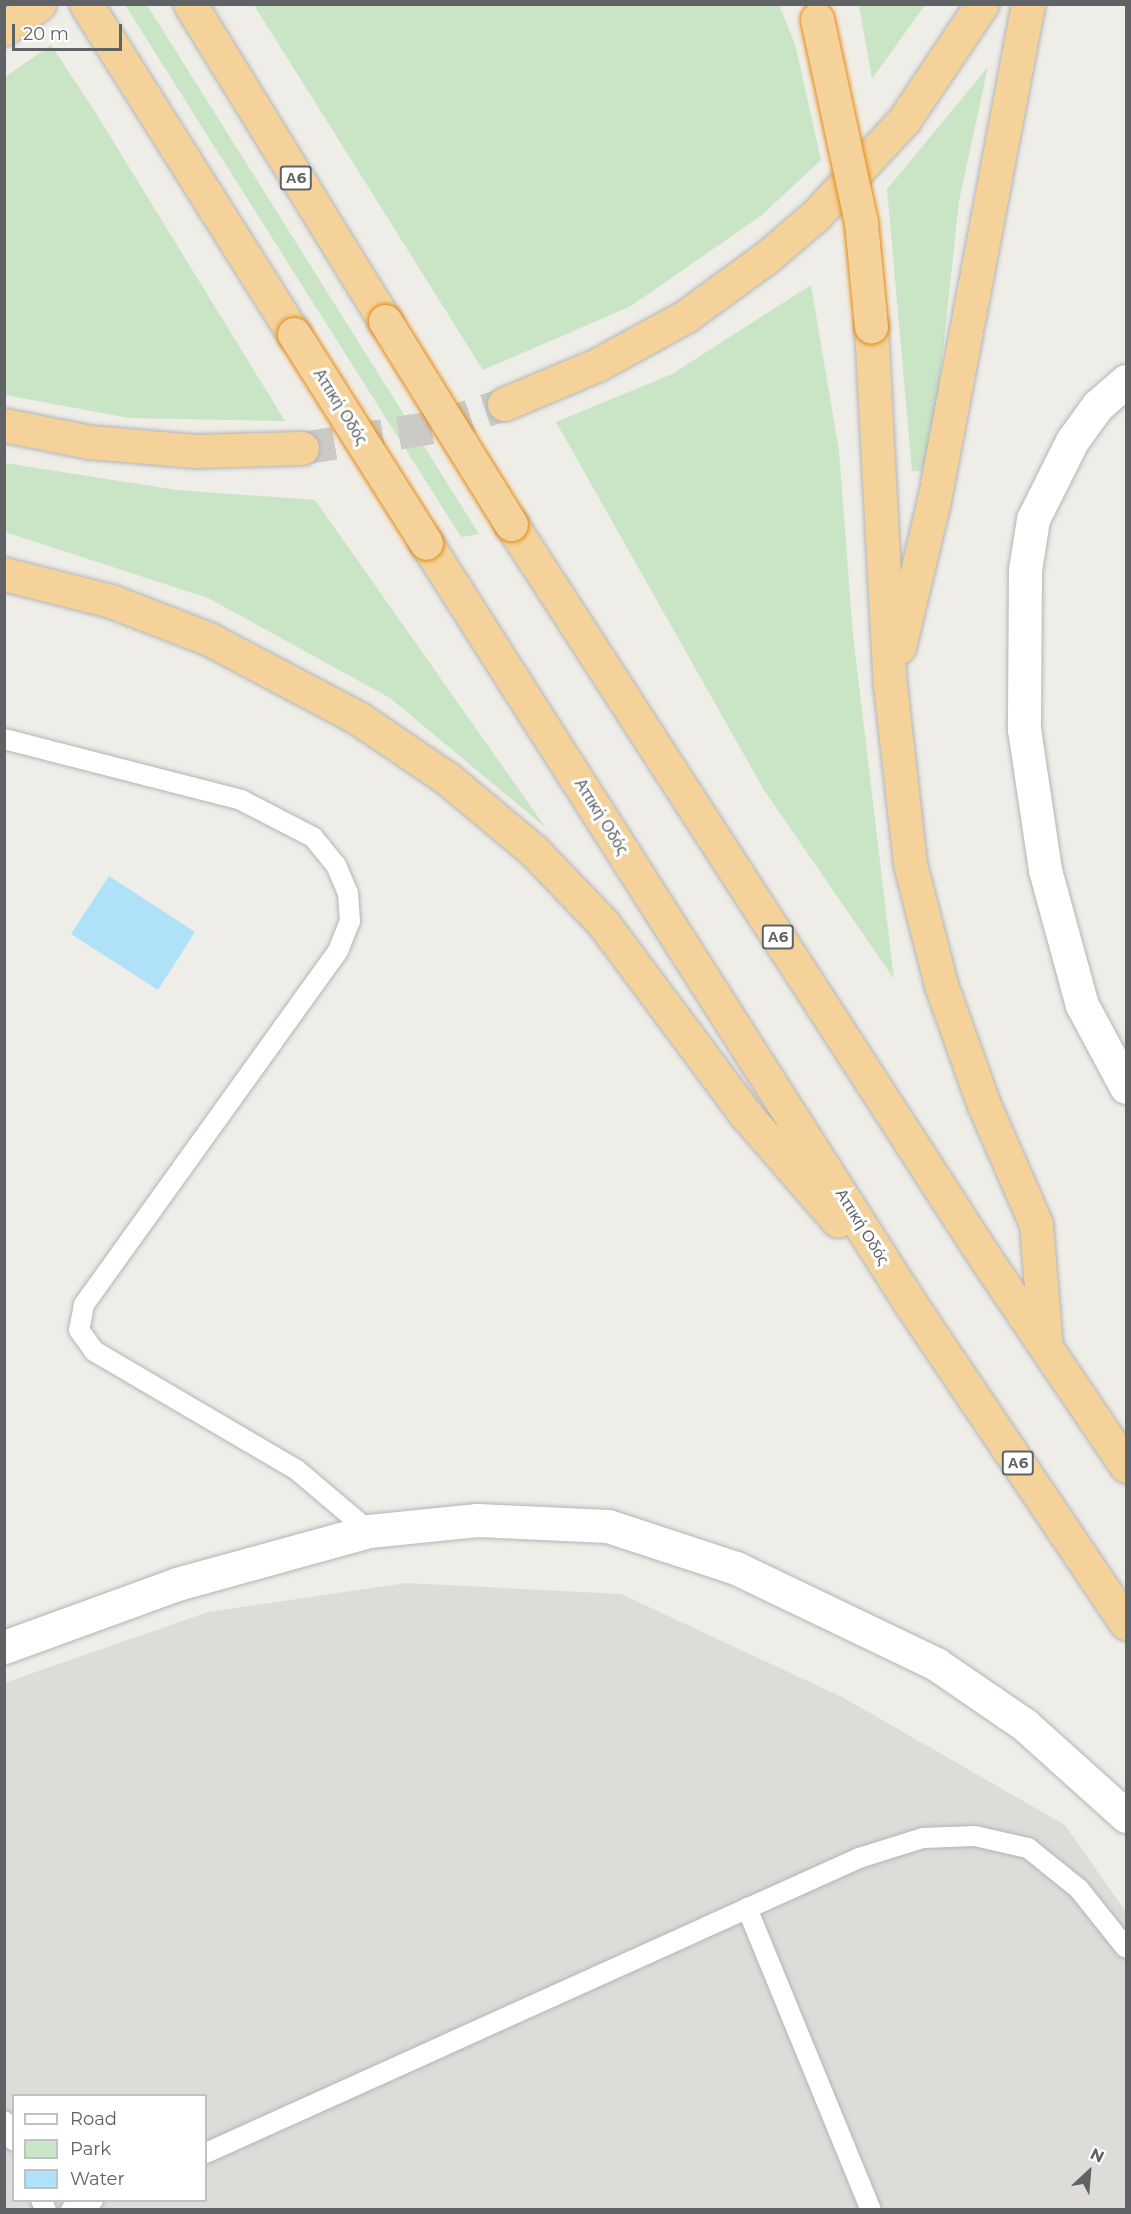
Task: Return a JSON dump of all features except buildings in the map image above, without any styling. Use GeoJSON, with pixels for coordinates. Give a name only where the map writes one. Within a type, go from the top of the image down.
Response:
{"type":"FeatureCollection","features":[{"type":"Feature","properties":{"kind":"highway"},"geometry":{"type":"LineString","coordinates":[[4,29],[39,4]]}},
{"type":"Feature","properties":{"kind":"highway","name":"Αττική Οδός"},"geometry":{"type":"LineString","coordinates":[[86,4],[910,1303],[1126,1623]]}},
{"type":"Feature","properties":{"kind":"highway","name":"Α6"},"geometry":{"type":"LineString","coordinates":[[190,4],[511,524],[1046,1350],[1126,1466]]}},
{"type":"Feature","properties":{"kind":"highway"},"geometry":{"type":"LineString","coordinates":[[504,404],[597,365],[676,322],[767,257],[855,177],[904,120],[982,4]]}},
{"type":"Feature","properties":{"kind":"highway"},"geometry":{"type":"LineString","coordinates":[[890,685],[934,500],[1028,4]]}},
{"type":"Feature","properties":{"kind":"highway"},"geometry":{"type":"LineString","coordinates":[[815,12],[859,212],[871,327],[890,685],[909,864],[941,985],[984,1105],[1036,1224],[1046,1350]]}},
{"type":"Feature","properties":{"kind":"highway"},"geometry":{"type":"LineString","coordinates":[[4,425],[89,442],[184,450],[302,448]]}},
{"type":"Feature","properties":{"kind":"highway"},"geometry":{"type":"LineString","coordinates":[[4,574],[111,602],[209,639],[358,718],[448,779],[534,851],[603,924],[746,1115],[910,1303]]}},
{"type":"Feature","properties":{"kind":"street"},"geometry":{"type":"LineString","coordinates":[[1126,381],[1098,405],[1072,441],[1033,519],[1025,570],[1024,718],[1045,870],[1079,994],[1126,1088]]}},
{"type":"Feature","properties":{"kind":"street"},"geometry":{"type":"LineString","coordinates":[[4,1647],[177,1584],[369,1531],[477,1521],[608,1526],[736,1568],[936,1664],[1025,1725],[1126,1816]]}},
{"type":"Feature","properties":{"kind":"lane"},"geometry":{"type":"LineString","coordinates":[[4,739],[241,800],[312,837],[336,865],[348,893],[350,921],[338,951],[84,1305],[79,1330],[94,1351],[297,1470],[369,1531]]}},
{"type":"Feature","properties":{"kind":"lane"},"geometry":{"type":"LineString","coordinates":[[207,2153],[859,1858],[923,1838],[975,1836],[1028,1848],[1079,1889],[1126,1948]]}},
{"type":"Feature","properties":{"kind":"lane"},"geometry":{"type":"LineString","coordinates":[[747,1908],[871,2210]]}},
{"type":"Feature","properties":{"kind":"lane"},"geometry":{"type":"LineString","coordinates":[[4,2121],[12,2137]]}},
{"type":"Feature","properties":{"kind":"lane"},"geometry":{"type":"LineString","coordinates":[[71,2210],[89,2202]]}},
{"type":"Feature","properties":{"kind":"shaded area"},"geometry":{"type":"Polygon","coordinates":[[[406,1583],[621,1594],[844,1698],[1065,1825],[1126,1912],[1126,2209],[5,2209],[4,1683],[208,1612],[406,1583]]]}},
{"type":"Feature","properties":{"kind":"green space"},"geometry":{"type":"Polygon","coordinates":[[[125,5],[147,5],[479,534],[461,537],[125,5]]]}},
{"type":"Feature","properties":{"kind":"green space"},"geometry":{"type":"Polygon","coordinates":[[[254,5],[779,5],[795,44],[821,160],[762,215],[631,306],[483,370],[254,5]]]}},
{"type":"Feature","properties":{"kind":"green space"},"geometry":{"type":"Polygon","coordinates":[[[859,5],[925,5],[872,79],[859,5]]]}},
{"type":"Feature","properties":{"kind":"green space"},"geometry":{"type":"Polygon","coordinates":[[[51,45],[94,110],[285,421],[129,418],[5,395],[5,77],[51,45]]]}},
{"type":"Feature","properties":{"kind":"green space"},"geometry":{"type":"Polygon","coordinates":[[[988,67],[959,201],[930,472],[912,471],[887,189],[988,67]]]}},
{"type":"Feature","properties":{"kind":"green space"},"geometry":{"type":"Polygon","coordinates":[[[811,285],[839,451],[853,635],[894,979],[764,790],[556,422],[672,374],[811,285]]]}},
{"type":"Feature","properties":{"kind":"green space"},"geometry":{"type":"Polygon","coordinates":[[[5,463],[177,490],[315,500],[546,828],[390,698],[208,598],[5,532],[5,463]]]}},
{"type":"Feature","properties":{"kind":"water"},"geometry":{"type":"Polygon","coordinates":[[[109,876],[195,932],[158,990],[71,934],[109,876]]]}},
{"type":"Feature","properties":{"kind":"tunnel"},"geometry":{"type":"LineString","coordinates":[[302,448],[439,426],[504,404]]}}]}
